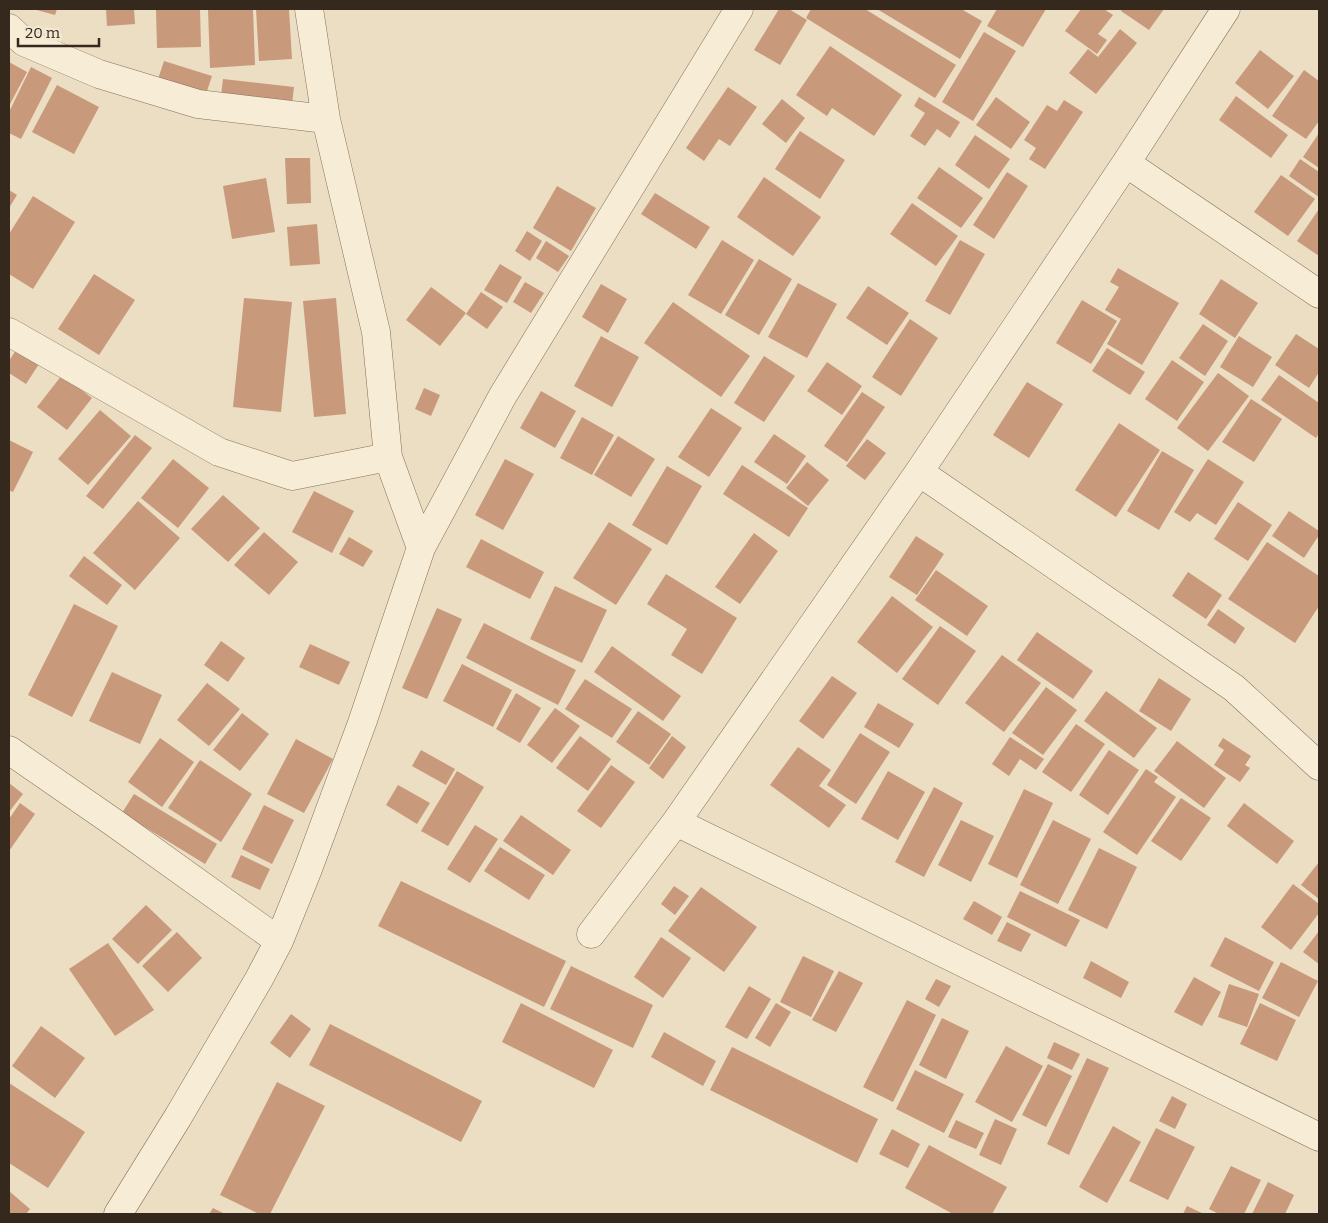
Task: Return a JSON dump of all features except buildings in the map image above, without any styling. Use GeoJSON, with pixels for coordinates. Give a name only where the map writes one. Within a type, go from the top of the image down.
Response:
{"type":"FeatureCollection","features":[{"type":"Feature","properties":{"kind":"street"},"geometry":{"type":"LineString","coordinates":[[309,9],[326,119],[376,332],[388,457],[421,548]]}},
{"type":"Feature","properties":{"kind":"street"},"geometry":{"type":"LineString","coordinates":[[118,1214],[178,1117],[259,979],[279,941],[362,723],[421,548],[502,397],[739,9]]}},
{"type":"Feature","properties":{"kind":"street"},"geometry":{"type":"LineString","coordinates":[[591,934],[676,822],[919,472],[1126,163],[1226,9]]}},
{"type":"Feature","properties":{"kind":"street"},"geometry":{"type":"LineString","coordinates":[[9,28],[24,42],[99,74],[198,104],[326,119]]}},
{"type":"Feature","properties":{"kind":"street"},"geometry":{"type":"LineString","coordinates":[[1126,163],[1319,294]]}},
{"type":"Feature","properties":{"kind":"street"},"geometry":{"type":"LineString","coordinates":[[9,332],[219,452],[292,476],[388,457]]}},
{"type":"Feature","properties":{"kind":"street"},"geometry":{"type":"LineString","coordinates":[[919,472],[1234,688],[1319,766]]}},
{"type":"Feature","properties":{"kind":"street"},"geometry":{"type":"LineString","coordinates":[[9,750],[279,941]]}},
{"type":"Feature","properties":{"kind":"street"},"geometry":{"type":"LineString","coordinates":[[676,822],[1316,1129]]}}]}
